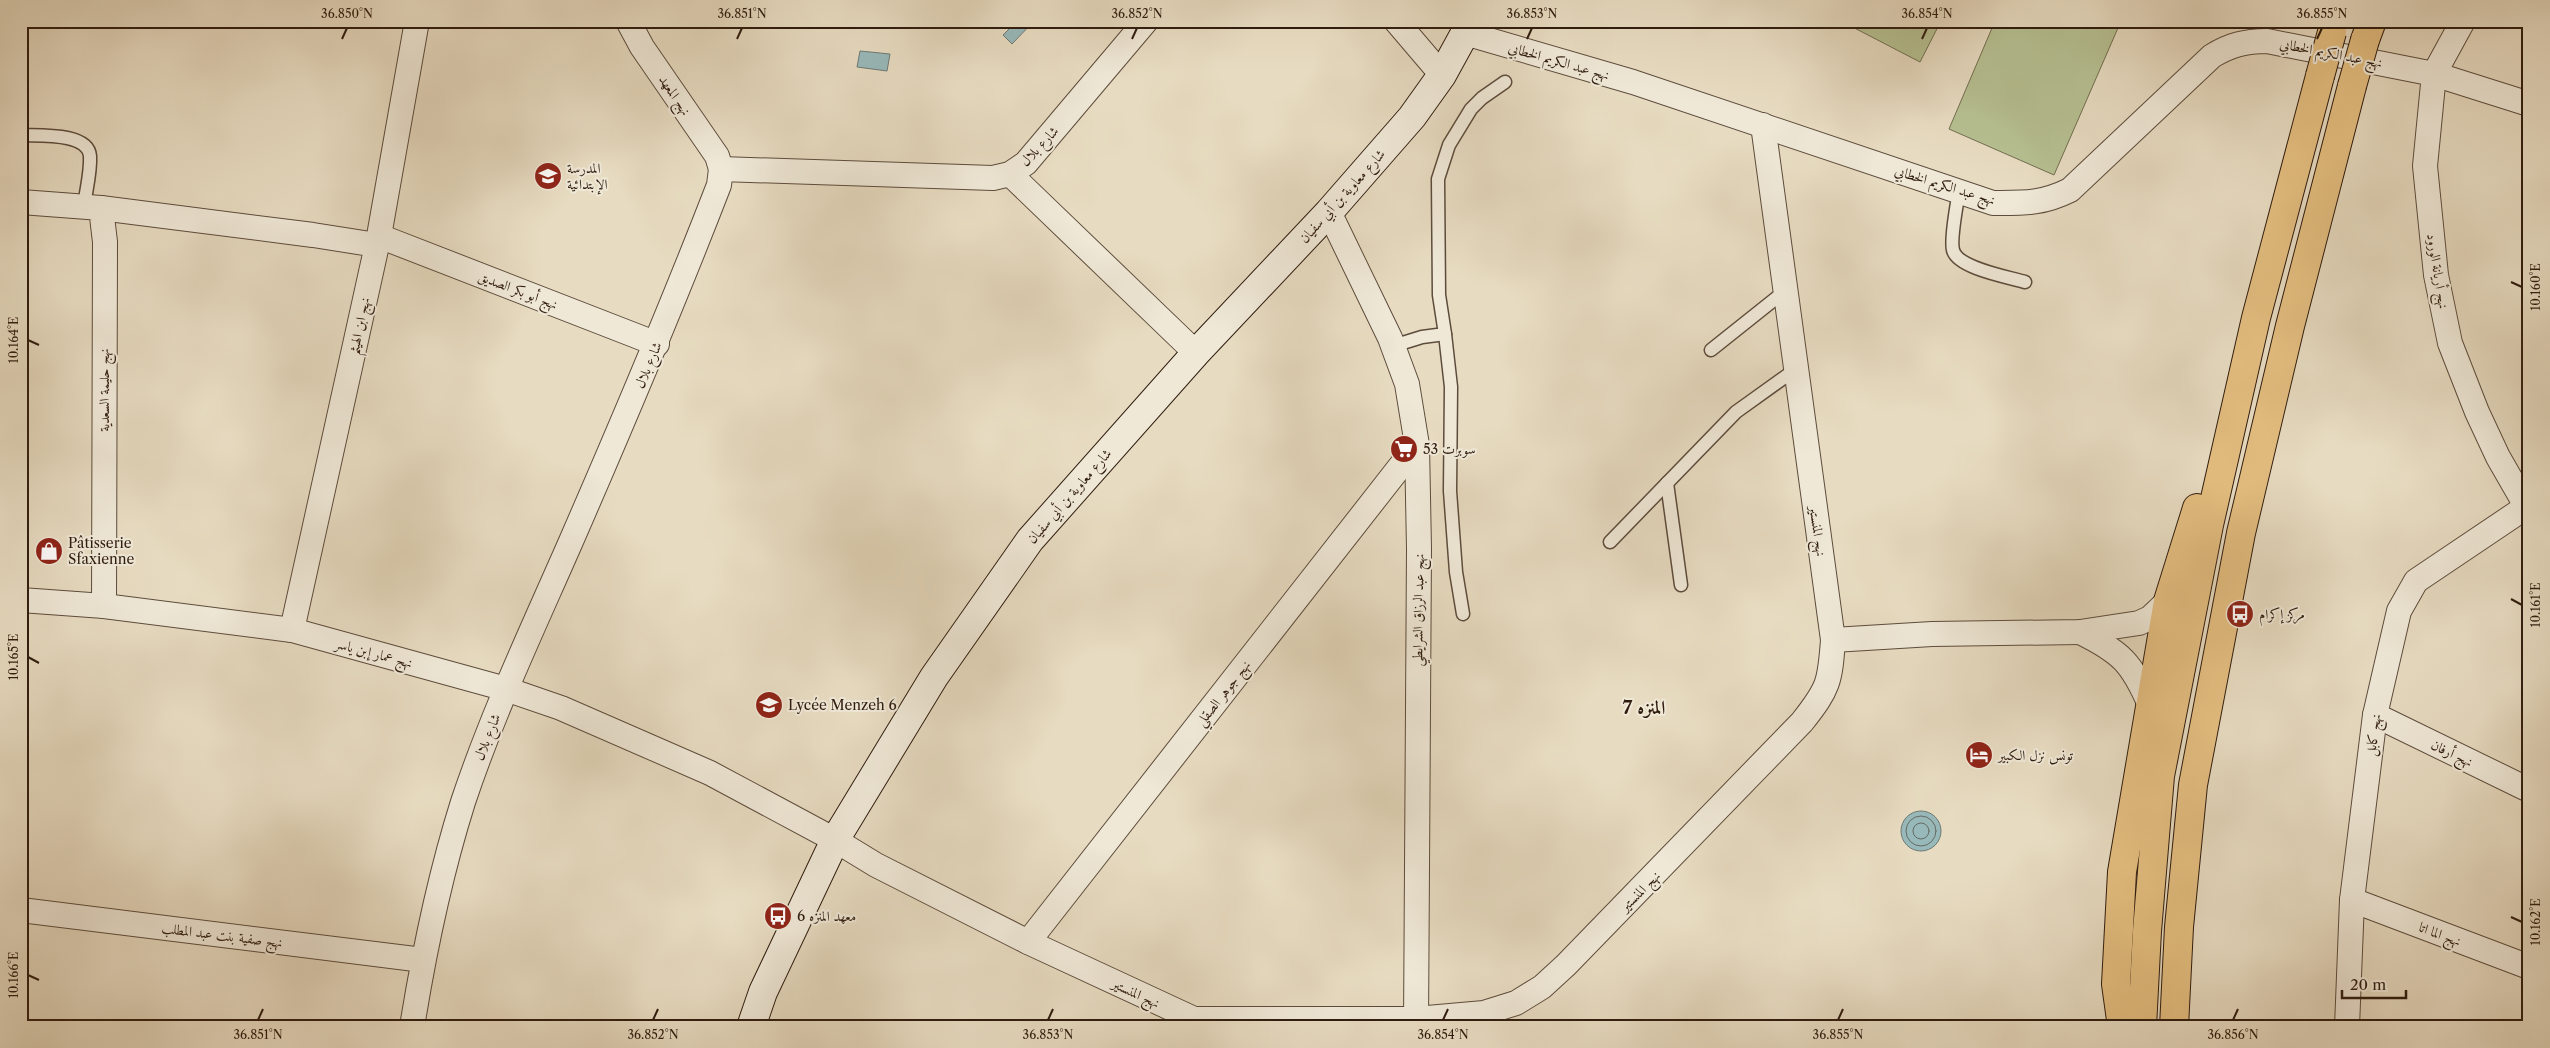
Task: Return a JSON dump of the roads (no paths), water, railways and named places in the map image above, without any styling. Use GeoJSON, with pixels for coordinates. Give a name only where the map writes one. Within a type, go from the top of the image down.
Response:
{"type":"FeatureCollection","features":[{"type":"Feature","properties":{"kind":"highway"},"geometry":{"type":"LineString","coordinates":[[2142,1027],[2147,930],[2160,776],[2209,525],[2256,318],[2334,27]]}},
{"type":"Feature","properties":{"kind":"highway"},"geometry":{"type":"LineString","coordinates":[[2174,1027],[2179,927],[2192,785],[2244,524],[2290,326],[2368,31]]}},
{"type":"Feature","properties":{"kind":"highway"},"geometry":{"type":"LineString","coordinates":[[2122,1027],[2116,984],[2122,872],[2168,601],[2256,318]]}},
{"type":"Feature","properties":{"kind":"main road","name":"شارع معاوية بن أبي سفيان"},"geometry":{"type":"LineString","coordinates":[[750,1027],[763,992],[836,840],[934,677],[1030,540],[1196,353],[1330,212],[1412,117],[1442,75],[1466,27]]}},
{"type":"Feature","properties":{"kind":"street","name":"نهج ابن الهيثم"},"geometry":{"type":"LineString","coordinates":[[292,630],[378,241],[417,21]]}},
{"type":"Feature","properties":{"kind":"street","name":"نهج المعهد"},"geometry":{"type":"LineString","coordinates":[[628,21],[642,47],[717,156],[721,169]]}},
{"type":"Feature","properties":{"kind":"street","name":"شارع بلال"},"geometry":{"type":"LineString","coordinates":[[412,1027],[423,960],[462,805],[506,689],[657,344],[720,185],[721,169],[993,178],[1010,174],[1026,163],[1146,21]]}},
{"type":"Feature","properties":{"kind":"street"},"geometry":{"type":"LineString","coordinates":[[1396,21],[1442,75]]}},
{"type":"Feature","properties":{"kind":"street","name":"نهج أريانة الورود"},"geometry":{"type":"LineString","coordinates":[[2463,21],[2434,74],[2425,166],[2436,275],[2450,343],[2477,412],[2498,457],[2527,509]]}},
{"type":"Feature","properties":{"kind":"street","name":"نهج عبد الكريم الخطابي"},"geometry":{"type":"LineString","coordinates":[[1466,27],[1993,203],[2033,204],[2051,200],[2070,190],[2212,56],[2228,46],[2247,41],[2267,41],[2434,74],[2529,104]]}},
{"type":"Feature","properties":{"kind":"street","name":"نهج المنستير"},"geometry":{"type":"LineString","coordinates":[[836,840],[876,865],[1194,1023],[1212,1020],[1416,1023],[1484,1013],[1516,1003],[1542,987],[1648,882],[1802,722],[1821,699],[1830,678],[1833,640],[1762,125]]}},
{"type":"Feature","properties":{"kind":"street"},"geometry":{"type":"LineString","coordinates":[[1010,174],[1196,353]]}},
{"type":"Feature","properties":{"kind":"street"},"geometry":{"type":"LineString","coordinates":[[21,202],[84,206]]}},
{"type":"Feature","properties":{"kind":"street","name":"نهج أبو بكر الصديق"},"geometry":{"type":"LineString","coordinates":[[84,206],[313,235],[378,241],[657,344]]}},
{"type":"Feature","properties":{"kind":"street","name":"نهج حليمة السعدية"},"geometry":{"type":"LineString","coordinates":[[84,206],[105,242],[104,606]]}},
{"type":"Feature","properties":{"kind":"street","name":"نهج عبد الرزاق الشرايطي"},"geometry":{"type":"LineString","coordinates":[[1330,212],[1393,346],[1407,384],[1417,445],[1419,549],[1416,1023]]}},
{"type":"Feature","properties":{"kind":"street","name":"نهج جوهر الصقلي"},"geometry":{"type":"LineString","coordinates":[[1028,942],[1417,445]]}},
{"type":"Feature","properties":{"kind":"street","name":"نهج كابل"},"geometry":{"type":"LineString","coordinates":[[2347,1027],[2352,900],[2375,715],[2399,610],[2416,581],[2527,509]]}},
{"type":"Feature","properties":{"kind":"street","name":"نهج عمار إبن ياسر"},"geometry":{"type":"LineString","coordinates":[[21,600],[104,606],[292,630],[506,689],[561,708],[710,773],[836,840]]}},
{"type":"Feature","properties":{"kind":"street"},"geometry":{"type":"LineString","coordinates":[[1833,640],[1932,634],[2080,632],[2139,623],[2150,618],[2168,601]]}},
{"type":"Feature","properties":{"kind":"street"},"geometry":{"type":"LineString","coordinates":[[2080,632],[2111,648],[2117,654],[2140,684],[2150,705]]}},
{"type":"Feature","properties":{"kind":"street","name":"نهج أرفان"},"geometry":{"type":"LineString","coordinates":[[2375,715],[2529,790]]}},
{"type":"Feature","properties":{"kind":"street","name":"نهج الما اتا"},"geometry":{"type":"LineString","coordinates":[[2352,900],[2529,967]]}},
{"type":"Feature","properties":{"kind":"street","name":"نهج صفية بنت عبد المطلب"},"geometry":{"type":"LineString","coordinates":[[21,910],[423,960]]}},
{"type":"Feature","properties":{"kind":"lane"},"geometry":{"type":"LineString","coordinates":[[1463,614],[1455,566],[1450,492],[1451,387],[1439,295],[1438,178],[1450,145],[1471,109],[1482,98],[1505,82]]}},
{"type":"Feature","properties":{"kind":"lane"},"geometry":{"type":"LineString","coordinates":[[21,135],[66,137],[84,144],[90,154],[84,206]]}},
{"type":"Feature","properties":{"kind":"lane"},"geometry":{"type":"LineString","coordinates":[[1959,191],[1952,249],[1957,258],[1967,265],[2025,282]]}},
{"type":"Feature","properties":{"kind":"lane"},"geometry":{"type":"LineString","coordinates":[[1711,350],[1785,291]]}},
{"type":"Feature","properties":{"kind":"lane"},"geometry":{"type":"LineString","coordinates":[[1393,346],[1422,337],[1445,334]]}},
{"type":"Feature","properties":{"kind":"lane"},"geometry":{"type":"LineString","coordinates":[[1610,542],[1736,412],[1796,369]]}},
{"type":"Feature","properties":{"kind":"lane"},"geometry":{"type":"LineString","coordinates":[[1668,483],[1681,585]]}},
{"type":"Feature","properties":{"kind":"water"},"geometry":{"type":"Polygon","coordinates":[[[1017,21],[1034,21],[1012,44],[1003,35],[1017,21]]]}},
{"type":"Feature","properties":{"kind":"water"},"geometry":{"type":"Polygon","coordinates":[[[860,51],[890,54],[887,71],[857,67],[860,51]]]}},
{"type":"Feature","properties":{"kind":"water"},"geometry":{"type":"Polygon","coordinates":[[[1921,811],[1935,817],[1941,831],[1935,845],[1921,851],[1907,845],[1901,831],[1907,817],[1921,811]]]}},
{"type":"Feature","properties":{"kind":"place","name":"المدرسة الإبتدائية"},"geometry":{"type":"Point","coordinates":[548,176]}},
{"type":"Feature","properties":{"kind":"place","name":"سوبرت 53"},"geometry":{"type":"Point","coordinates":[1404,449]}},
{"type":"Feature","properties":{"kind":"place","name":"Pâtisserie Sfaxienne"},"geometry":{"type":"Point","coordinates":[49,551]}},
{"type":"Feature","properties":{"kind":"place","name":"مركز إكرام"},"geometry":{"type":"Point","coordinates":[2240,614]}},
{"type":"Feature","properties":{"kind":"place","name":"Lycée Menzeh 6"},"geometry":{"type":"Point","coordinates":[769,705]}},
{"type":"Feature","properties":{"kind":"place","name":"تونس نزل الكبير"},"geometry":{"type":"Point","coordinates":[1979,755]}},
{"type":"Feature","properties":{"kind":"place","name":"معهد المنزه 6"},"geometry":{"type":"Point","coordinates":[778,916]}},
{"type":"Feature","properties":{"kind":"district","name":"المنزه 7"},"geometry":{"type":"Point","coordinates":[1644,707]}}]}
